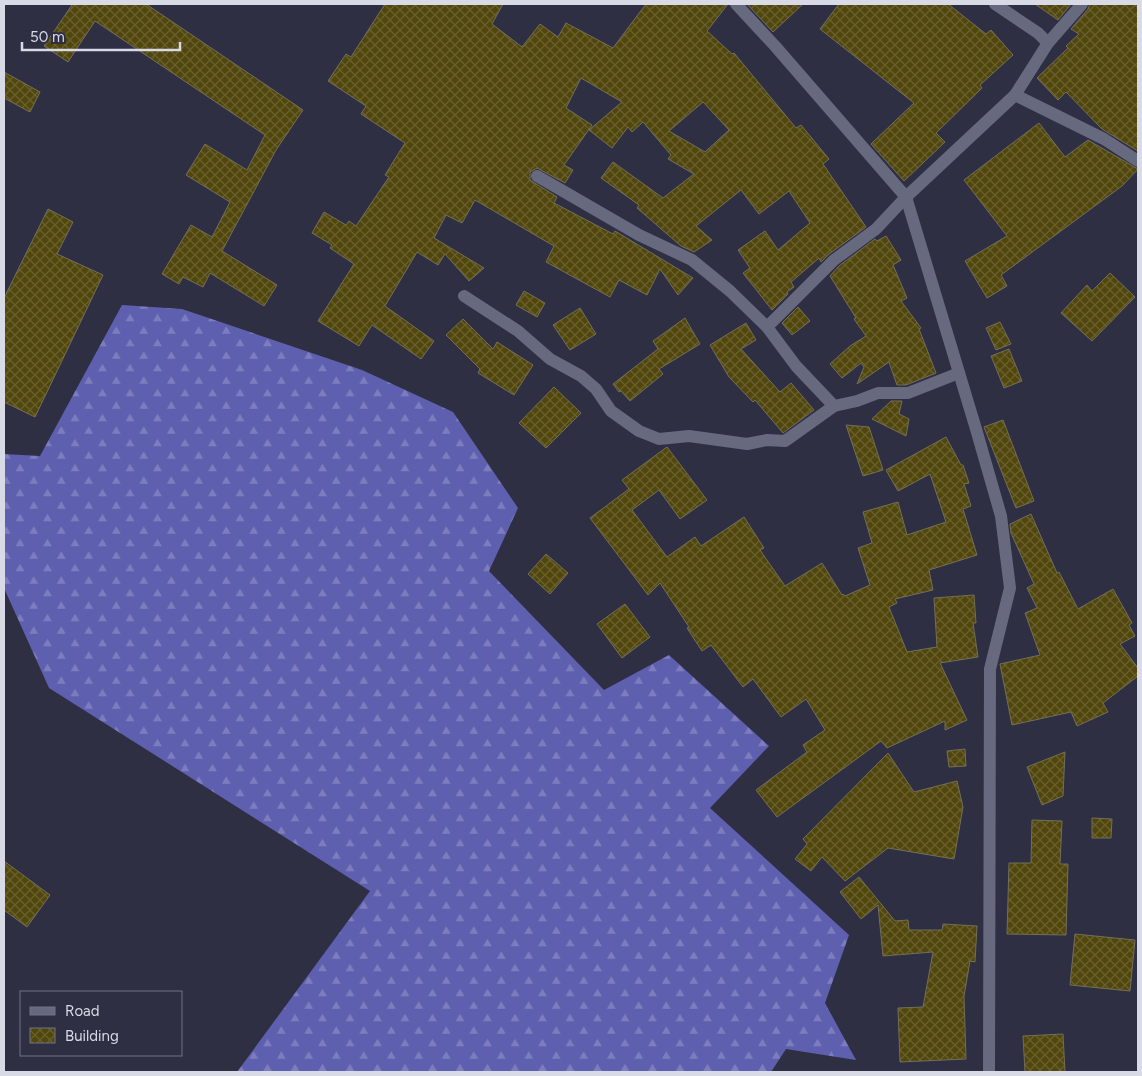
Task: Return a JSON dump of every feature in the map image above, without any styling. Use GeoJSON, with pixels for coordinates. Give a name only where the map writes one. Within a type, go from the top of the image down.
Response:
{"type":"FeatureCollection","features":[{"type":"Feature","properties":{"kind":"street"},"geometry":{"type":"LineString","coordinates":[[736,4],[775,46],[906,197],[960,373],[1001,516],[1010,588],[990,668],[990,1072]]}},
{"type":"Feature","properties":{"kind":"street"},"geometry":{"type":"LineString","coordinates":[[995,4],[1038,33],[1048,43]]}},
{"type":"Feature","properties":{"kind":"street"},"geometry":{"type":"LineString","coordinates":[[768,327],[834,260],[876,229],[906,197],[1015,94],[1048,43],[1082,4]]}},
{"type":"Feature","properties":{"kind":"street"},"geometry":{"type":"LineString","coordinates":[[1015,94],[1104,139],[1138,161]]}},
{"type":"Feature","properties":{"kind":"street"},"geometry":{"type":"LineString","coordinates":[[538,176],[639,235],[692,260],[730,291],[768,327],[796,366],[834,406]]}},
{"type":"Feature","properties":{"kind":"street"},"geometry":{"type":"LineString","coordinates":[[464,296],[518,331],[550,359],[581,376],[596,389],[611,412],[639,431],[658,439],[689,436],[747,444],[767,440],[785,441],[834,406],[857,401],[878,393],[908,393],[960,373]]}},
{"type":"Feature","properties":{"kind":"green space"},"geometry":{"type":"Polygon","coordinates":[[[122,305],[182,309],[362,370],[453,412],[518,508],[489,571],[604,690],[669,655],[769,746],[710,808],[849,935],[825,1003],[856,1060],[786,1049],[771,1072],[237,1072],[370,891],[49,688],[4,588],[4,454],[40,456],[122,305]]]}},
{"type":"Feature","properties":{"kind":"building"},"geometry":{"type":"Polygon","coordinates":[[[70,4],[146,4],[303,110],[276,150],[222,251],[277,285],[264,306],[210,273],[203,287],[183,277],[179,284],[162,274],[191,225],[212,237],[230,202],[186,175],[205,144],[247,170],[265,135],[95,21],[68,62],[44,46],[72,5],[70,4]]]}},
{"type":"Feature","properties":{"kind":"building"},"geometry":{"type":"Polygon","coordinates":[[[385,4],[503,4],[492,24],[522,47],[540,24],[558,37],[566,23],[613,48],[646,4],[728,4],[707,31],[732,54],[734,53],[796,128],[801,125],[829,159],[823,164],[866,227],[821,262],[819,258],[791,282],[794,287],[787,292],[788,294],[772,310],[743,273],[750,268],[738,250],[765,231],[778,250],[810,223],[789,191],[759,214],[741,190],[696,226],[712,240],[694,252],[681,246],[637,208],[639,205],[601,178],[613,162],[663,198],[694,174],[668,159],[671,155],[643,122],[632,132],[628,127],[612,148],[589,130],[622,102],[581,78],[566,108],[592,125],[564,165],[573,170],[565,183],[537,168],[530,172],[530,180],[557,197],[554,203],[613,234],[615,231],[693,278],[678,295],[660,269],[647,295],[619,280],[610,297],[546,262],[554,246],[475,200],[462,223],[446,215],[434,238],[484,268],[469,281],[445,254],[438,265],[417,252],[385,306],[434,341],[421,359],[372,325],[359,346],[318,321],[354,264],[330,248],[332,245],[312,233],[324,212],[346,225],[349,221],[356,226],[389,177],[385,175],[405,143],[361,114],[366,106],[328,81],[346,54],[351,57],[385,4]],[[703,102],[669,131],[705,152],[729,130],[703,102]]]}},
{"type":"Feature","properties":{"kind":"building"},"geometry":{"type":"Polygon","coordinates":[[[747,4],[803,4],[773,32],[747,4]]]}},
{"type":"Feature","properties":{"kind":"building"},"geometry":{"type":"Polygon","coordinates":[[[839,4],[948,4],[986,34],[991,30],[1013,55],[980,85],[982,88],[936,133],[945,142],[904,181],[871,144],[914,103],[820,29],[839,4]]]}},
{"type":"Feature","properties":{"kind":"building"},"geometry":{"type":"Polygon","coordinates":[[[1035,4],[1071,4],[1058,20],[1035,4]]]}},
{"type":"Feature","properties":{"kind":"building"},"geometry":{"type":"Polygon","coordinates":[[[1090,4],[1138,4],[1138,151],[1102,129],[1066,92],[1058,100],[1037,78],[1068,48],[1066,46],[1079,34],[1071,29],[1090,4]]]}},
{"type":"Feature","properties":{"kind":"building"},"geometry":{"type":"Polygon","coordinates":[[[4,72],[40,92],[30,112],[4,98],[4,72]]]}},
{"type":"Feature","properties":{"kind":"building"},"geometry":{"type":"Polygon","coordinates":[[[1039,123],[1065,157],[1088,140],[1138,169],[1122,186],[1001,275],[1007,286],[987,298],[965,261],[1007,236],[964,180],[1039,123]]]}},
{"type":"Feature","properties":{"kind":"building"},"geometry":{"type":"Polygon","coordinates":[[[48,209],[73,222],[57,254],[103,275],[35,417],[4,402],[4,298],[48,209]]]}},
{"type":"Feature","properties":{"kind":"building"},"geometry":{"type":"Polygon","coordinates":[[[886,236],[901,260],[893,265],[907,298],[901,301],[921,328],[919,329],[936,373],[906,385],[897,385],[889,362],[857,384],[864,367],[861,363],[842,378],[830,364],[850,346],[866,336],[854,319],[856,318],[830,276],[839,266],[875,239],[877,241],[886,236]]]}},
{"type":"Feature","properties":{"kind":"building"},"geometry":{"type":"Polygon","coordinates":[[[1110,273],[1135,297],[1092,341],[1061,313],[1087,285],[1092,291],[1110,273]]]}},
{"type":"Feature","properties":{"kind":"building"},"geometry":{"type":"Polygon","coordinates":[[[524,291],[545,303],[537,317],[516,305],[524,291]]]}},
{"type":"Feature","properties":{"kind":"building"},"geometry":{"type":"Polygon","coordinates":[[[798,307],[810,321],[792,335],[782,323],[798,307]]]}},
{"type":"Feature","properties":{"kind":"building"},"geometry":{"type":"Polygon","coordinates":[[[580,308],[596,334],[570,350],[553,325],[580,308]]]}},
{"type":"Feature","properties":{"kind":"building"},"geometry":{"type":"Polygon","coordinates":[[[685,318],[700,344],[659,369],[663,374],[630,401],[613,384],[658,349],[653,341],[685,318]]]}},
{"type":"Feature","properties":{"kind":"building"},"geometry":{"type":"Polygon","coordinates":[[[463,319],[493,349],[497,342],[533,365],[514,395],[478,373],[480,369],[446,335],[463,319]]]}},
{"type":"Feature","properties":{"kind":"building"},"geometry":{"type":"Polygon","coordinates":[[[1000,322],[1011,344],[996,350],[986,328],[1000,322]]]}},
{"type":"Feature","properties":{"kind":"building"},"geometry":{"type":"Polygon","coordinates":[[[746,323],[756,340],[741,349],[780,392],[791,383],[814,410],[783,433],[755,400],[753,402],[729,377],[710,345],[746,323]]]}},
{"type":"Feature","properties":{"kind":"building"},"geometry":{"type":"Polygon","coordinates":[[[1009,349],[1022,381],[1004,388],[991,356],[1009,349]]]}},
{"type":"Feature","properties":{"kind":"building"},"geometry":{"type":"Polygon","coordinates":[[[554,387],[581,413],[546,448],[519,423],[554,387]]]}},
{"type":"Feature","properties":{"kind":"building"},"geometry":{"type":"Polygon","coordinates":[[[891,401],[902,401],[899,414],[909,419],[906,436],[872,419],[891,401]]]}},
{"type":"Feature","properties":{"kind":"building"},"geometry":{"type":"Polygon","coordinates":[[[1003,420],[1034,501],[1016,508],[984,427],[1003,420]]]}},
{"type":"Feature","properties":{"kind":"building"},"geometry":{"type":"Polygon","coordinates":[[[846,425],[869,427],[883,470],[863,476],[846,425]]]}},
{"type":"Feature","properties":{"kind":"building"},"geometry":{"type":"Polygon","coordinates":[[[946,437],[961,465],[963,465],[969,483],[964,484],[971,506],[963,509],[977,555],[929,570],[933,590],[895,599],[897,603],[889,607],[907,652],[937,647],[934,598],[974,595],[976,623],[973,623],[978,657],[940,663],[967,720],[945,730],[945,721],[887,748],[881,741],[777,817],[756,790],[807,752],[803,745],[825,730],[806,699],[781,717],[753,679],[743,687],[711,645],[702,651],[687,628],[689,627],[660,583],[648,595],[590,518],[629,489],[622,480],[667,447],[707,500],[680,519],[659,490],[632,510],[667,557],[695,537],[701,546],[744,517],[764,548],[760,550],[785,586],[822,563],[842,595],[845,596],[870,585],[858,548],[872,543],[863,512],[898,502],[907,535],[946,522],[930,474],[898,491],[886,470],[946,437]]]}},
{"type":"Feature","properties":{"kind":"building"},"geometry":{"type":"Polygon","coordinates":[[[1031,514],[1057,573],[1059,572],[1078,609],[1113,589],[1132,623],[1129,625],[1135,636],[1120,644],[1138,668],[1138,676],[1103,703],[1108,712],[1077,726],[1071,712],[1012,725],[1000,664],[1040,655],[1025,613],[1037,608],[1027,588],[1034,584],[1011,533],[1010,524],[1031,514]]]}},
{"type":"Feature","properties":{"kind":"building"},"geometry":{"type":"Polygon","coordinates":[[[546,554],[568,573],[550,594],[528,574],[546,554]]]}},
{"type":"Feature","properties":{"kind":"building"},"geometry":{"type":"Polygon","coordinates":[[[625,604],[650,637],[622,658],[597,624],[625,604]]]}},
{"type":"Feature","properties":{"kind":"building"},"geometry":{"type":"Polygon","coordinates":[[[965,749],[966,766],[949,767],[947,751],[965,749]]]}},
{"type":"Feature","properties":{"kind":"building"},"geometry":{"type":"Polygon","coordinates":[[[1065,752],[1063,796],[1042,805],[1027,767],[1065,752]]]}},
{"type":"Feature","properties":{"kind":"building"},"geometry":{"type":"Polygon","coordinates":[[[888,753],[914,792],[957,781],[963,807],[954,859],[888,848],[845,881],[822,857],[811,871],[795,859],[807,844],[803,839],[888,753]]]}},
{"type":"Feature","properties":{"kind":"building"},"geometry":{"type":"Polygon","coordinates":[[[1092,818],[1112,819],[1111,838],[1092,838],[1092,818]]]}},
{"type":"Feature","properties":{"kind":"building"},"geometry":{"type":"Polygon","coordinates":[[[1032,820],[1062,821],[1060,864],[1068,864],[1066,935],[1007,934],[1009,863],[1031,863],[1032,820]]]}},
{"type":"Feature","properties":{"kind":"building"},"geometry":{"type":"Polygon","coordinates":[[[4,861],[50,895],[27,927],[4,910],[4,861]]]}},
{"type":"Feature","properties":{"kind":"building"},"geometry":{"type":"Polygon","coordinates":[[[859,877],[895,921],[908,920],[909,930],[942,930],[943,924],[977,926],[975,962],[970,961],[964,996],[966,1059],[900,1062],[898,1008],[923,1007],[933,952],[883,956],[878,905],[861,919],[840,892],[859,877]]]}},
{"type":"Feature","properties":{"kind":"building"},"geometry":{"type":"Polygon","coordinates":[[[1075,934],[1135,940],[1130,991],[1070,985],[1075,934]]]}},
{"type":"Feature","properties":{"kind":"building"},"geometry":{"type":"Polygon","coordinates":[[[1063,1034],[1065,1072],[1025,1072],[1023,1036],[1063,1034]]]}}]}
